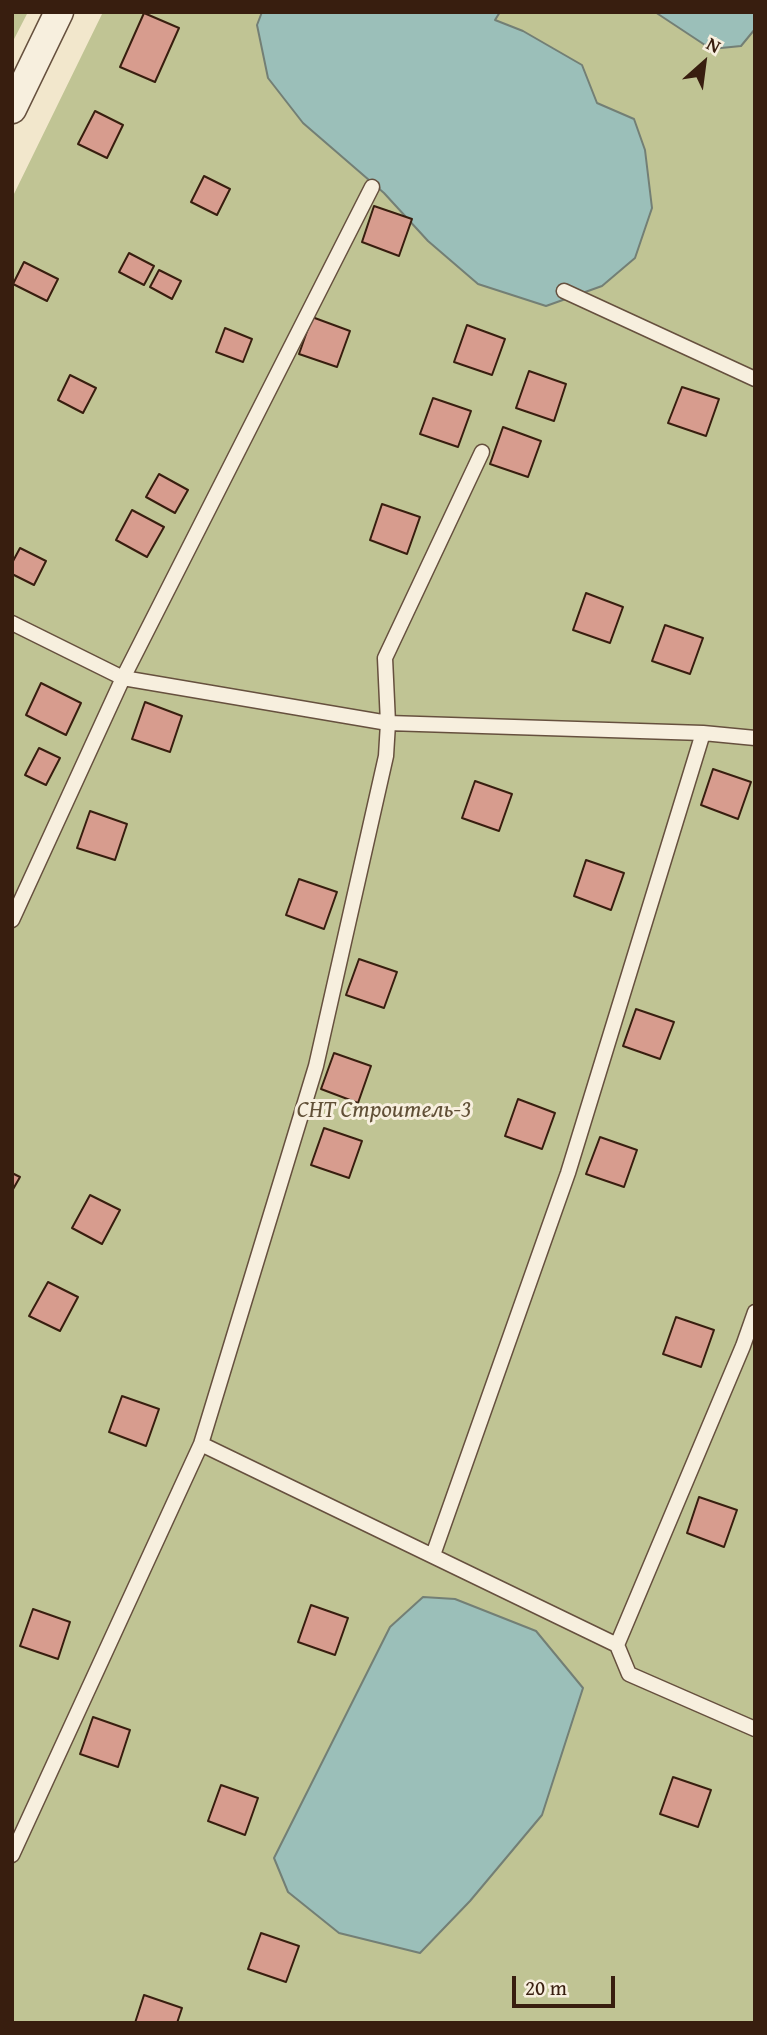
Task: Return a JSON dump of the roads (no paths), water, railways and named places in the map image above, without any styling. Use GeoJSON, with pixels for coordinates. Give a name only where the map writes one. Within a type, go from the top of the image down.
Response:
{"type":"FeatureCollection","features":[{"type":"Feature","properties":{"kind":"street"},"geometry":{"type":"LineString","coordinates":[[12,109],[58,12]]}},
{"type":"Feature","properties":{"kind":"lane"},"geometry":{"type":"LineString","coordinates":[[12,920],[123,678],[372,187]]}},
{"type":"Feature","properties":{"kind":"lane"},"geometry":{"type":"LineString","coordinates":[[564,291],[755,379]]}},
{"type":"Feature","properties":{"kind":"lane"},"geometry":{"type":"LineString","coordinates":[[12,1855],[201,1444],[316,1066],[386,756],[388,723],[385,658],[482,452]]}},
{"type":"Feature","properties":{"kind":"lane"},"geometry":{"type":"LineString","coordinates":[[12,623],[123,678],[388,723],[703,733],[755,738]]}},
{"type":"Feature","properties":{"kind":"lane"},"geometry":{"type":"LineString","coordinates":[[433,1555],[568,1173],[703,733]]}},
{"type":"Feature","properties":{"kind":"lane"},"geometry":{"type":"LineString","coordinates":[[755,1312],[618,1645],[629,1674],[755,1729]]}},
{"type":"Feature","properties":{"kind":"lane"},"geometry":{"type":"LineString","coordinates":[[201,1444],[618,1645]]}},
{"type":"Feature","properties":{"kind":"water"},"geometry":{"type":"Polygon","coordinates":[[[262,12],[500,12],[495,20],[523,31],[582,65],[597,103],[634,119],[645,150],[652,208],[635,258],[602,286],[546,306],[478,284],[428,241],[384,193],[303,123],[268,78],[257,25],[262,12]]]}},
{"type":"Feature","properties":{"kind":"water"},"geometry":{"type":"Polygon","coordinates":[[[655,12],[755,12],[755,29],[741,46],[711,49],[655,12]]]}},
{"type":"Feature","properties":{"kind":"water"},"geometry":{"type":"Polygon","coordinates":[[[423,1597],[455,1599],[536,1631],[583,1688],[542,1815],[470,1901],[420,1953],[339,1933],[288,1892],[274,1858],[390,1627],[423,1597]]]}},
{"type":"Feature","properties":{"kind":"park label","name":"СНТ Строитель-3"},"geometry":{"type":"Point","coordinates":[384,1111]}}]}
